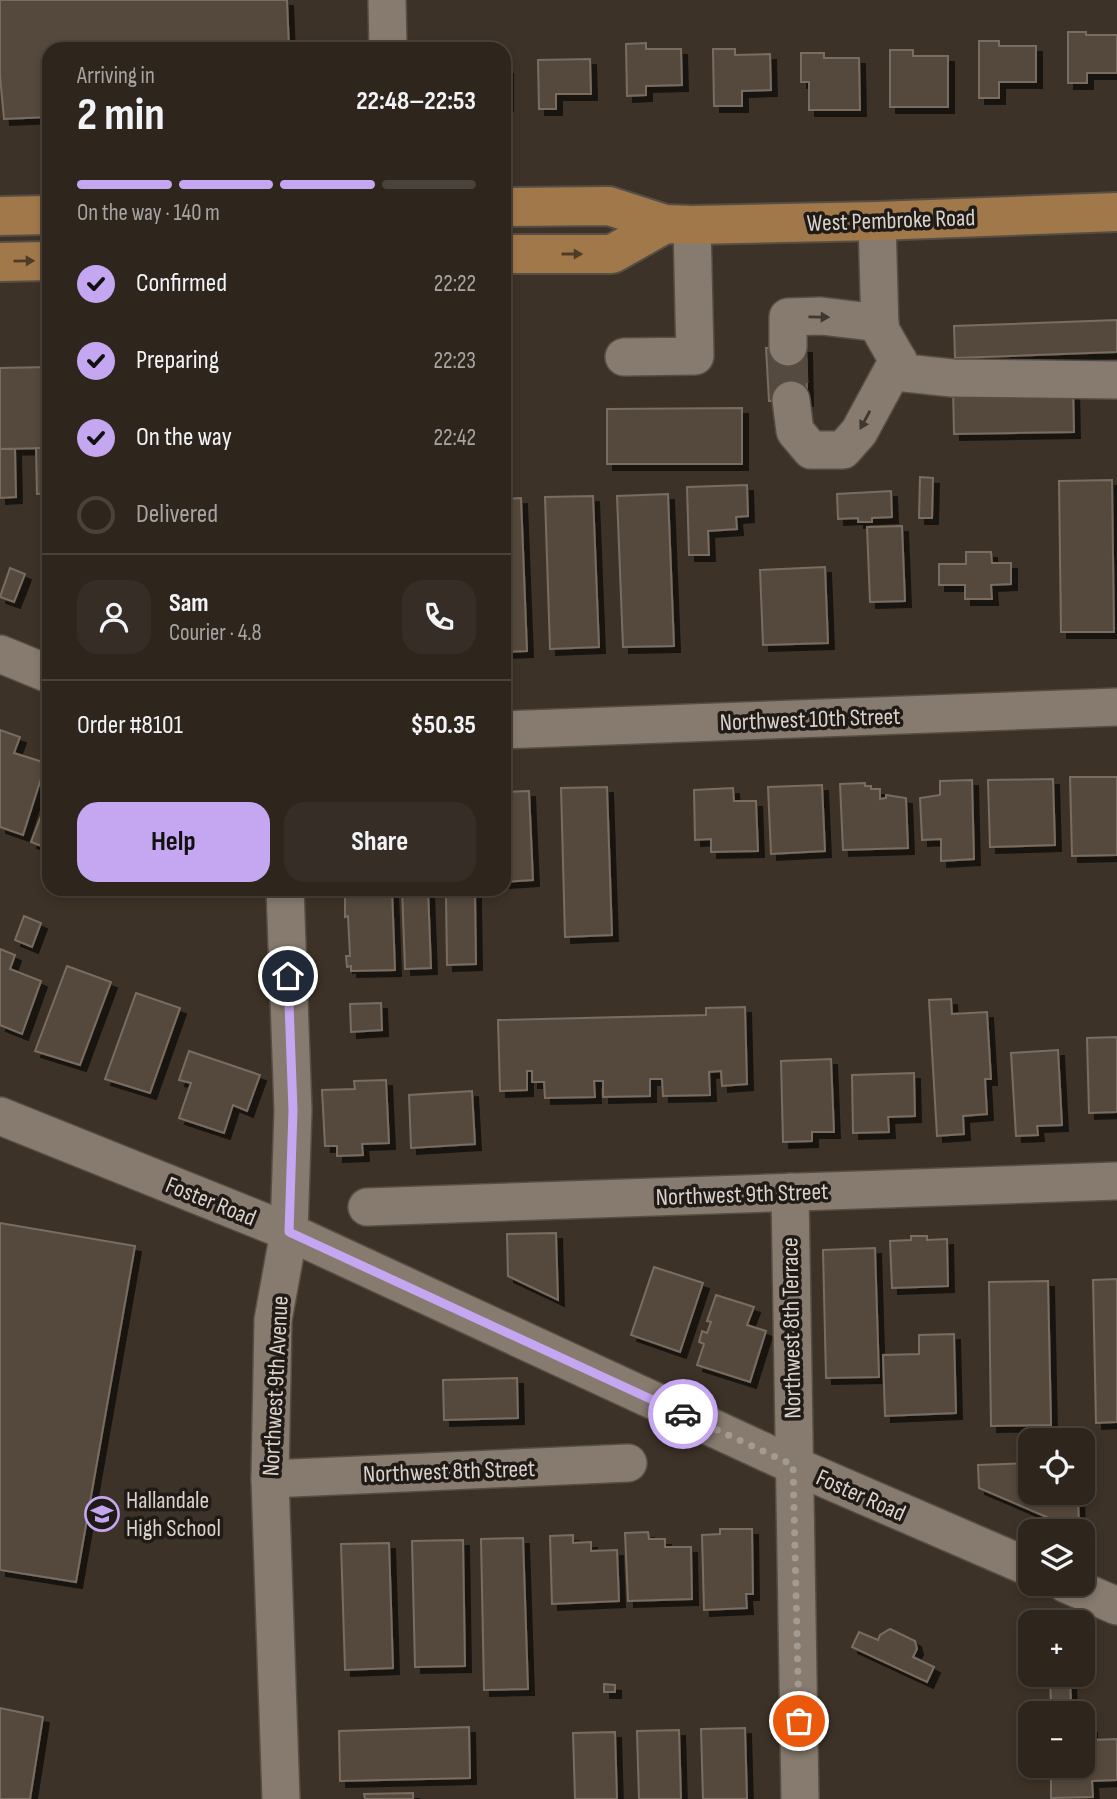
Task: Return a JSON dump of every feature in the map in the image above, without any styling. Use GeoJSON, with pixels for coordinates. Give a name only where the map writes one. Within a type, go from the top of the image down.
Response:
{"type":"FeatureCollection","features":[{"type":"Feature","properties":{"kind":"main road","name":"West Pembroke Road"},"geometry":{"type":"LineString","coordinates":[[511,207],[609,206],[678,224],[877,221],[1117,212]]}},
{"type":"Feature","properties":{"kind":"main road"},"geometry":{"type":"LineString","coordinates":[[0,216],[42,215]]}},
{"type":"Feature","properties":{"kind":"main road","name":"West Pembroke Road"},"geometry":{"type":"LineString","coordinates":[[511,254],[612,254],[678,224]]}},
{"type":"Feature","properties":{"kind":"main road"},"geometry":{"type":"LineString","coordinates":[[0,262],[42,261]]}},
{"type":"Feature","properties":{"kind":"street"},"geometry":{"type":"LineString","coordinates":[[387,0],[388,42]]}},
{"type":"Feature","properties":{"kind":"street"},"geometry":{"type":"LineString","coordinates":[[877,221],[880,329],[905,373],[952,378],[1117,380]]}},
{"type":"Feature","properties":{"kind":"street"},"geometry":{"type":"LineString","coordinates":[[624,358],[695,356],[678,224]]}},
{"type":"Feature","properties":{"kind":"street"},"geometry":{"type":"LineString","coordinates":[[788,347],[788,317],[821,316],[880,323]]}},
{"type":"Feature","properties":{"kind":"street"},"geometry":{"type":"LineString","coordinates":[[790,400],[795,431],[811,450],[843,450],[859,432],[898,360]]}},
{"type":"Feature","properties":{"kind":"street"},"geometry":{"type":"LineString","coordinates":[[0,654],[42,671]]}},
{"type":"Feature","properties":{"kind":"street","name":"Northwest 10th Street"},"geometry":{"type":"LineString","coordinates":[[511,730],[1117,707]]}},
{"type":"Feature","properties":{"kind":"street","name":"Northwest 9th Avenue"},"geometry":{"type":"LineString","coordinates":[[281,1799],[271,1479],[273,1320],[289,1232],[293,1110],[285,896]]}},
{"type":"Feature","properties":{"kind":"street","name":"Foster Road"},"geometry":{"type":"LineString","coordinates":[[0,1116],[289,1232],[793,1465],[1018,1563]]}},
{"type":"Feature","properties":{"kind":"street","name":"Northwest 9th Street"},"geometry":{"type":"LineString","coordinates":[[367,1207],[1117,1181]]}},
{"type":"Feature","properties":{"kind":"street","name":"Northwest 8th Terrace"},"geometry":{"type":"LineString","coordinates":[[790,1192],[800,1799]]}},
{"type":"Feature","properties":{"kind":"street","name":"Northwest 8th Street"},"geometry":{"type":"LineString","coordinates":[[271,1479],[628,1463]]}},
{"type":"Feature","properties":{"kind":"street"},"geometry":{"type":"LineString","coordinates":[[1094,1596],[1117,1606]]}},
{"type":"Feature","properties":{"kind":"building"},"geometry":{"type":"Polygon","coordinates":[[[0,0],[287,0],[289,42],[42,42],[42,117],[4,119],[0,76],[0,0]]]}},
{"type":"Feature","properties":{"kind":"building"},"geometry":{"type":"Polygon","coordinates":[[[1068,32],[1117,35],[1117,73],[1087,73],[1087,83],[1068,83],[1068,32]]]}},
{"type":"Feature","properties":{"kind":"building"},"geometry":{"type":"Polygon","coordinates":[[[979,41],[999,41],[999,46],[1036,46],[1036,82],[999,82],[999,98],[979,98],[979,41]]]}},
{"type":"Feature","properties":{"kind":"building"},"geometry":{"type":"Polygon","coordinates":[[[646,43],[646,49],[681,49],[682,85],[646,86],[646,95],[627,96],[626,44],[646,43]]]}},
{"type":"Feature","properties":{"kind":"building"},"geometry":{"type":"Polygon","coordinates":[[[713,49],[735,49],[735,55],[770,54],[771,90],[742,91],[742,106],[714,106],[713,49]]]}},
{"type":"Feature","properties":{"kind":"building"},"geometry":{"type":"Polygon","coordinates":[[[890,50],[913,50],[913,56],[948,56],[948,107],[890,107],[890,50]]]}},
{"type":"Feature","properties":{"kind":"building"},"geometry":{"type":"Polygon","coordinates":[[[801,53],[824,53],[824,58],[859,58],[860,110],[809,110],[809,82],[801,82],[801,53]]]}},
{"type":"Feature","properties":{"kind":"building"},"geometry":{"type":"Polygon","coordinates":[[[590,59],[591,94],[556,94],[556,109],[539,109],[538,60],[590,59]]]}},
{"type":"Feature","properties":{"kind":"building"},"geometry":{"type":"Polygon","coordinates":[[[1117,320],[1117,352],[955,358],[954,326],[1117,320]]]}},
{"type":"Feature","properties":{"kind":"building"},"geometry":{"type":"Polygon","coordinates":[[[806,347],[807,400],[769,401],[766,348],[806,347]]]}},
{"type":"Feature","properties":{"kind":"building"},"geometry":{"type":"Polygon","coordinates":[[[42,367],[42,448],[0,449],[0,368],[42,367]]]}},
{"type":"Feature","properties":{"kind":"building"},"geometry":{"type":"Polygon","coordinates":[[[1073,386],[1074,432],[954,434],[953,387],[1073,386]]]}},
{"type":"Feature","properties":{"kind":"building"},"geometry":{"type":"Polygon","coordinates":[[[742,408],[742,464],[607,464],[607,409],[742,408]]]}},
{"type":"Feature","properties":{"kind":"building"},"geometry":{"type":"Polygon","coordinates":[[[36,448],[42,448],[42,494],[37,494],[36,448]]]}},
{"type":"Feature","properties":{"kind":"building"},"geometry":{"type":"Polygon","coordinates":[[[0,449],[15,449],[16,497],[0,498],[0,449]]]}},
{"type":"Feature","properties":{"kind":"building"},"geometry":{"type":"Polygon","coordinates":[[[920,477],[933,478],[932,518],[919,518],[920,477]]]}},
{"type":"Feature","properties":{"kind":"building"},"geometry":{"type":"Polygon","coordinates":[[[1112,480],[1114,632],[1061,632],[1059,481],[1112,480]]]}},
{"type":"Feature","properties":{"kind":"building"},"geometry":{"type":"Polygon","coordinates":[[[747,485],[748,516],[736,517],[737,529],[708,531],[709,555],[689,555],[687,487],[747,485]]]}},
{"type":"Feature","properties":{"kind":"building"},"geometry":{"type":"Polygon","coordinates":[[[891,491],[892,517],[872,518],[872,522],[858,522],[858,518],[838,519],[837,494],[891,491]]]}},
{"type":"Feature","properties":{"kind":"building"},"geometry":{"type":"Polygon","coordinates":[[[668,494],[674,646],[623,647],[617,496],[668,494]]]}},
{"type":"Feature","properties":{"kind":"building"},"geometry":{"type":"Polygon","coordinates":[[[593,496],[599,647],[550,649],[545,497],[593,496]]]}},
{"type":"Feature","properties":{"kind":"building"},"geometry":{"type":"Polygon","coordinates":[[[521,498],[527,651],[511,652],[511,499],[521,498]]]}},
{"type":"Feature","properties":{"kind":"building"},"geometry":{"type":"Polygon","coordinates":[[[902,526],[905,601],[870,602],[867,527],[902,526]]]}},
{"type":"Feature","properties":{"kind":"building"},"geometry":{"type":"Polygon","coordinates":[[[966,552],[991,552],[992,563],[1011,563],[1011,584],[991,585],[992,599],[965,599],[965,585],[939,585],[939,564],[966,564],[966,552]]]}},
{"type":"Feature","properties":{"kind":"building"},"geometry":{"type":"Polygon","coordinates":[[[825,567],[828,643],[763,645],[760,570],[825,567]]]}},
{"type":"Feature","properties":{"kind":"building"},"geometry":{"type":"Polygon","coordinates":[[[10,568],[25,574],[14,602],[0,597],[10,568]]]}},
{"type":"Feature","properties":{"kind":"building"},"geometry":{"type":"Polygon","coordinates":[[[0,730],[20,737],[14,753],[42,762],[42,776],[23,835],[0,827],[0,730]]]}},
{"type":"Feature","properties":{"kind":"building"},"geometry":{"type":"Polygon","coordinates":[[[1070,777],[1117,777],[1117,855],[1072,856],[1070,777]]]}},
{"type":"Feature","properties":{"kind":"building"},"geometry":{"type":"Polygon","coordinates":[[[1053,779],[1055,845],[990,847],[988,780],[1053,779]]]}},
{"type":"Feature","properties":{"kind":"building"},"geometry":{"type":"Polygon","coordinates":[[[972,780],[974,859],[941,861],[941,839],[922,840],[920,798],[940,795],[940,781],[972,780]]]}},
{"type":"Feature","properties":{"kind":"building"},"geometry":{"type":"Polygon","coordinates":[[[865,783],[865,786],[871,786],[871,789],[880,789],[880,799],[886,798],[886,795],[906,798],[908,848],[843,850],[840,784],[865,783]]]}},
{"type":"Feature","properties":{"kind":"building"},"geometry":{"type":"Polygon","coordinates":[[[822,785],[825,851],[771,854],[768,787],[822,785]]]}},
{"type":"Feature","properties":{"kind":"building"},"geometry":{"type":"Polygon","coordinates":[[[607,787],[612,935],[565,937],[561,788],[607,787]]]}},
{"type":"Feature","properties":{"kind":"building"},"geometry":{"type":"Polygon","coordinates":[[[733,788],[734,801],[756,801],[758,851],[711,852],[711,839],[695,840],[694,790],[733,788]]]}},
{"type":"Feature","properties":{"kind":"building"},"geometry":{"type":"Polygon","coordinates":[[[529,791],[533,880],[511,882],[511,792],[529,791]]]}},
{"type":"Feature","properties":{"kind":"building"},"geometry":{"type":"Polygon","coordinates":[[[42,813],[42,846],[31,842],[42,813]]]}},
{"type":"Feature","properties":{"kind":"building"},"geometry":{"type":"Polygon","coordinates":[[[345,896],[392,896],[395,970],[351,971],[351,966],[347,967],[346,956],[350,956],[348,916],[345,917],[345,896]]]}},
{"type":"Feature","properties":{"kind":"building"},"geometry":{"type":"Polygon","coordinates":[[[402,896],[428,896],[431,968],[405,969],[402,896]]]}},
{"type":"Feature","properties":{"kind":"building"},"geometry":{"type":"Polygon","coordinates":[[[446,896],[475,896],[476,964],[447,965],[446,896]]]}},
{"type":"Feature","properties":{"kind":"building"},"geometry":{"type":"Polygon","coordinates":[[[24,916],[41,923],[32,947],[15,940],[24,916]]]}},
{"type":"Feature","properties":{"kind":"building"},"geometry":{"type":"Polygon","coordinates":[[[0,949],[15,955],[10,969],[41,981],[22,1034],[0,1025],[0,949]]]}},
{"type":"Feature","properties":{"kind":"building"},"geometry":{"type":"Polygon","coordinates":[[[67,966],[111,982],[80,1065],[35,1051],[67,966]]]}},
{"type":"Feature","properties":{"kind":"building"},"geometry":{"type":"Polygon","coordinates":[[[136,993],[180,1008],[150,1093],[105,1079],[136,993]]]}},
{"type":"Feature","properties":{"kind":"building"},"geometry":{"type":"Polygon","coordinates":[[[951,999],[952,1014],[987,1012],[991,1079],[985,1079],[987,1114],[963,1116],[964,1134],[937,1136],[929,1000],[951,999]]]}},
{"type":"Feature","properties":{"kind":"building"},"geometry":{"type":"Polygon","coordinates":[[[381,1003],[382,1030],[351,1032],[350,1004],[381,1003]]]}},
{"type":"Feature","properties":{"kind":"building"},"geometry":{"type":"Polygon","coordinates":[[[745,1007],[747,1084],[722,1086],[721,1071],[709,1072],[710,1095],[663,1096],[662,1079],[650,1079],[650,1096],[603,1097],[603,1081],[594,1081],[595,1097],[545,1098],[544,1082],[532,1082],[532,1071],[527,1071],[527,1090],[500,1091],[498,1020],[706,1015],[706,1008],[745,1007]]]}},
{"type":"Feature","properties":{"kind":"building"},"geometry":{"type":"Polygon","coordinates":[[[1117,1037],[1117,1112],[1089,1113],[1087,1038],[1117,1037]]]}},
{"type":"Feature","properties":{"kind":"building"},"geometry":{"type":"Polygon","coordinates":[[[1058,1050],[1062,1125],[1037,1126],[1038,1135],[1016,1136],[1011,1053],[1058,1050]]]}},
{"type":"Feature","properties":{"kind":"building"},"geometry":{"type":"Polygon","coordinates":[[[189,1051],[260,1075],[247,1111],[233,1105],[224,1133],[179,1118],[191,1083],[179,1080],[189,1051]]]}},
{"type":"Feature","properties":{"kind":"building"},"geometry":{"type":"Polygon","coordinates":[[[831,1059],[834,1132],[812,1132],[812,1141],[783,1142],[781,1061],[831,1059]]]}},
{"type":"Feature","properties":{"kind":"building"},"geometry":{"type":"Polygon","coordinates":[[[914,1073],[915,1116],[888,1117],[889,1132],[853,1133],[852,1075],[914,1073]]]}},
{"type":"Feature","properties":{"kind":"building"},"geometry":{"type":"Polygon","coordinates":[[[386,1080],[389,1143],[362,1144],[363,1155],[337,1156],[337,1146],[325,1146],[322,1090],[355,1089],[354,1081],[386,1080]]]}},
{"type":"Feature","properties":{"kind":"building"},"geometry":{"type":"Polygon","coordinates":[[[472,1091],[475,1144],[411,1148],[409,1095],[472,1091]]]}},
{"type":"Feature","properties":{"kind":"building"},"geometry":{"type":"Polygon","coordinates":[[[0,1223],[135,1246],[76,1582],[0,1570],[0,1223]]]}},
{"type":"Feature","properties":{"kind":"building"},"geometry":{"type":"Polygon","coordinates":[[[556,1233],[558,1300],[508,1276],[507,1234],[556,1233]]]}},
{"type":"Feature","properties":{"kind":"building"},"geometry":{"type":"Polygon","coordinates":[[[911,1236],[927,1236],[927,1240],[947,1239],[948,1286],[892,1288],[890,1241],[911,1240],[911,1236]]]}},
{"type":"Feature","properties":{"kind":"building"},"geometry":{"type":"Polygon","coordinates":[[[875,1248],[879,1377],[826,1378],[823,1250],[875,1248]]]}},
{"type":"Feature","properties":{"kind":"building"},"geometry":{"type":"Polygon","coordinates":[[[654,1267],[703,1283],[680,1352],[631,1335],[654,1267]]]}},
{"type":"Feature","properties":{"kind":"building"},"geometry":{"type":"Polygon","coordinates":[[[1117,1279],[1117,1422],[1096,1423],[1093,1280],[1117,1279]]]}},
{"type":"Feature","properties":{"kind":"building"},"geometry":{"type":"Polygon","coordinates":[[[1048,1281],[1051,1425],[991,1426],[989,1282],[1048,1281]]]}},
{"type":"Feature","properties":{"kind":"building"},"geometry":{"type":"Polygon","coordinates":[[[716,1295],[754,1307],[747,1325],[766,1331],[750,1382],[697,1365],[704,1344],[699,1342],[702,1331],[707,1333],[711,1322],[707,1321],[716,1295]]]}},
{"type":"Feature","properties":{"kind":"building"},"geometry":{"type":"Polygon","coordinates":[[[954,1334],[956,1413],[885,1416],[883,1355],[919,1354],[919,1335],[954,1334]]]}},
{"type":"Feature","properties":{"kind":"building"},"geometry":{"type":"Polygon","coordinates":[[[517,1378],[518,1418],[444,1420],[443,1380],[517,1378]]]}},
{"type":"Feature","properties":{"kind":"building"},"geometry":{"type":"Polygon","coordinates":[[[1018,1463],[1018,1505],[979,1488],[978,1465],[1018,1463]]]}},
{"type":"Feature","properties":{"kind":"building"},"geometry":{"type":"Polygon","coordinates":[[[1019,1505],[1078,1505],[1079,1519],[1051,1519],[1019,1505]]]}},
{"type":"Feature","properties":{"kind":"building"},"geometry":{"type":"Polygon","coordinates":[[[720,1529],[752,1529],[753,1594],[746,1594],[747,1608],[704,1610],[702,1535],[720,1534],[720,1529]]]}},
{"type":"Feature","properties":{"kind":"building"},"geometry":{"type":"Polygon","coordinates":[[[648,1532],[649,1539],[665,1539],[665,1547],[691,1547],[692,1599],[628,1601],[625,1533],[648,1532]]]}},
{"type":"Feature","properties":{"kind":"building"},"geometry":{"type":"Polygon","coordinates":[[[573,1535],[573,1543],[591,1542],[591,1551],[617,1550],[619,1601],[552,1604],[550,1536],[573,1535]]]}},
{"type":"Feature","properties":{"kind":"building"},"geometry":{"type":"Polygon","coordinates":[[[523,1538],[528,1689],[484,1690],[481,1539],[523,1538]]]}},
{"type":"Feature","properties":{"kind":"building"},"geometry":{"type":"Polygon","coordinates":[[[463,1540],[465,1666],[415,1667],[412,1541],[463,1540]]]}},
{"type":"Feature","properties":{"kind":"building"},"geometry":{"type":"Polygon","coordinates":[[[389,1543],[393,1668],[345,1670],[341,1544],[389,1543]]]}},
{"type":"Feature","properties":{"kind":"building"},"geometry":{"type":"Polygon","coordinates":[[[890,1629],[915,1641],[917,1649],[913,1657],[934,1667],[927,1682],[852,1647],[859,1632],[878,1640],[880,1635],[890,1629]]]}},
{"type":"Feature","properties":{"kind":"building"},"geometry":{"type":"Polygon","coordinates":[[[604,1684],[615,1685],[615,1692],[604,1692],[604,1684]]]}},
{"type":"Feature","properties":{"kind":"building"},"geometry":{"type":"Polygon","coordinates":[[[1050,1687],[1070,1687],[1071,1701],[1051,1701],[1050,1687]]]}},
{"type":"Feature","properties":{"kind":"building"},"geometry":{"type":"Polygon","coordinates":[[[0,1708],[43,1717],[30,1799],[0,1799],[0,1708]]]}},
{"type":"Feature","properties":{"kind":"building"},"geometry":{"type":"Polygon","coordinates":[[[469,1727],[470,1778],[340,1781],[339,1731],[469,1727]]]}},
{"type":"Feature","properties":{"kind":"building"},"geometry":{"type":"Polygon","coordinates":[[[745,1728],[747,1799],[703,1799],[701,1729],[745,1728]]]}},
{"type":"Feature","properties":{"kind":"building"},"geometry":{"type":"Polygon","coordinates":[[[679,1730],[681,1799],[639,1799],[637,1731],[679,1730]]]}},
{"type":"Feature","properties":{"kind":"building"},"geometry":{"type":"Polygon","coordinates":[[[615,1732],[617,1799],[575,1799],[573,1733],[615,1732]]]}},
{"type":"Feature","properties":{"kind":"building"},"geometry":{"type":"Polygon","coordinates":[[[1117,1739],[1117,1780],[1092,1781],[1093,1797],[1051,1798],[1051,1778],[1095,1778],[1095,1740],[1117,1739]]]}},
{"type":"Feature","properties":{"kind":"building"},"geometry":{"type":"Polygon","coordinates":[[[413,1793],[413,1799],[365,1799],[364,1794],[413,1793]]]}},
{"type":"Feature","properties":{"kind":"tunnel"},"geometry":{"type":"LineString","coordinates":[[788,347],[791,400]]}},
{"type":"Feature","properties":{"kind":"way so far"},"geometry":{"type":"LineString","coordinates":[[683,1414],[793,1465],[799,1721]]}},
{"type":"Feature","properties":{"kind":"place","name":"Hallandale High School"},"geometry":{"type":"Point","coordinates":[102,1514]}},
{"type":"Feature","properties":{"kind":"route"},"geometry":{"type":"LineString","coordinates":[[288,976],[293,1110],[289,1232],[683,1414]]}}]}
